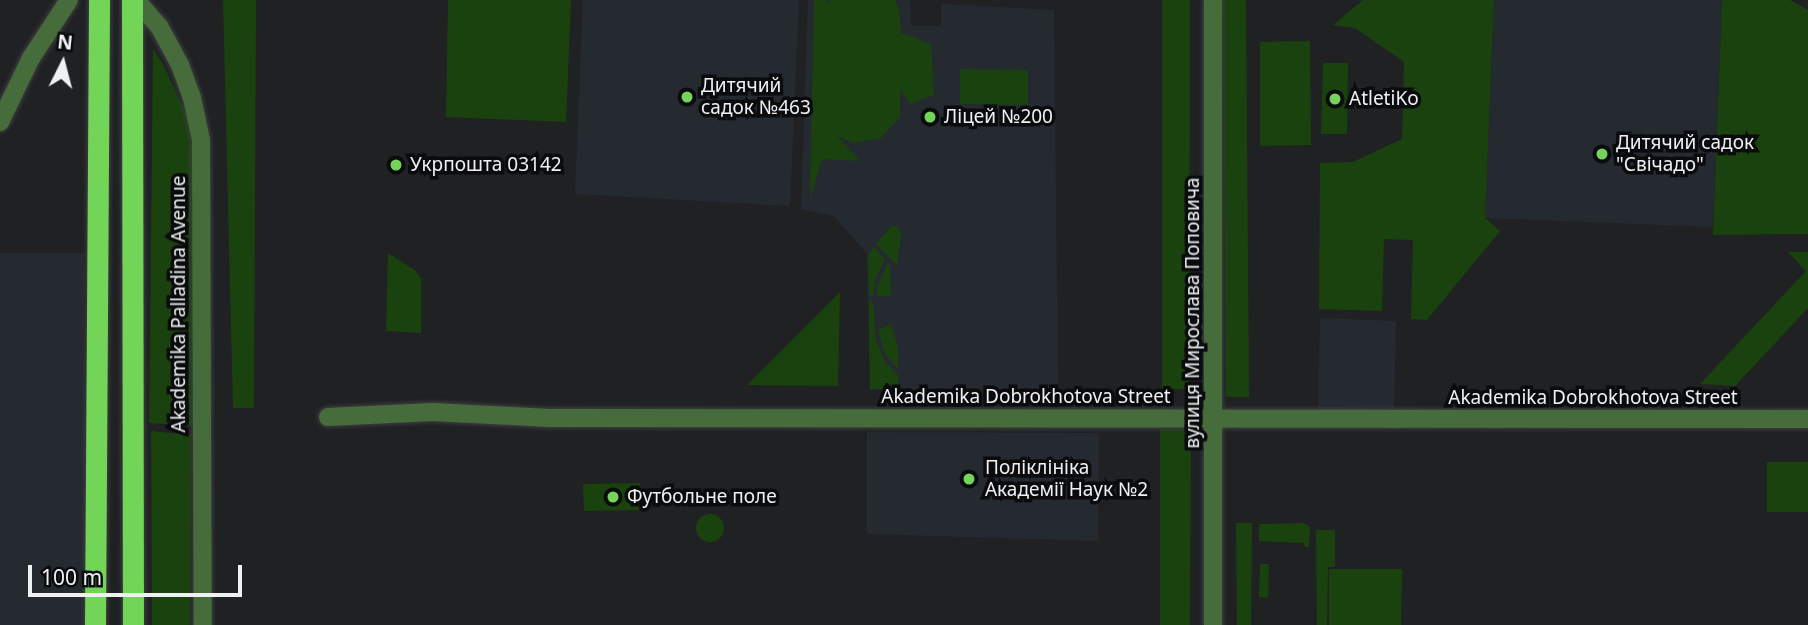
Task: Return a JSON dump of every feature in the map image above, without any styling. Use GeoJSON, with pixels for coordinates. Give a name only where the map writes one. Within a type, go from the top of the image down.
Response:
{"type":"FeatureCollection","features":[{"type":"Feature","properties":{"kind":"highway"},"geometry":{"type":"LineString","coordinates":[[95,625],[99,0]]}},
{"type":"Feature","properties":{"kind":"highway","name":"Akademika Palladina Avenue"},"geometry":{"type":"LineString","coordinates":[[133,625],[134,0]]}},
{"type":"Feature","properties":{"kind":"street"},"geometry":{"type":"LineString","coordinates":[[0,122],[31,58],[69,0]]}},
{"type":"Feature","properties":{"kind":"street","name":"Akademika Palladina Avenue"},"geometry":{"type":"LineString","coordinates":[[134,0],[159,26],[180,65],[192,98],[201,140],[203,625]]}},
{"type":"Feature","properties":{"kind":"street","name":"вулиця Мирослава Поповича"},"geometry":{"type":"LineString","coordinates":[[1213,0],[1213,625]]}},
{"type":"Feature","properties":{"kind":"street","name":"Akademika Dobrokhotova Street"},"geometry":{"type":"LineString","coordinates":[[328,418],[433,412],[551,418],[1808,419]]}},
{"type":"Feature","properties":{"kind":"shaded area","name":"Дитячий садок №463"},"geometry":{"type":"Polygon","coordinates":[[[583,0],[799,0],[790,206],[575,194],[583,0]]]}},
{"type":"Feature","properties":{"kind":"shaded area","name":"Ліцей №200"},"geometry":{"type":"Polygon","coordinates":[[[808,0],[910,0],[911,26],[941,26],[941,4],[1054,10],[1058,389],[870,390],[867,254],[834,216],[801,209],[808,0]]]}},
{"type":"Feature","properties":{"kind":"shaded area","name":"Дитячий садок \"Свічадо\""},"geometry":{"type":"Polygon","coordinates":[[[1494,0],[1722,0],[1713,227],[1485,218],[1494,0]]]}},
{"type":"Feature","properties":{"kind":"shaded area"},"geometry":{"type":"Polygon","coordinates":[[[0,253],[84,253],[86,625],[0,625],[0,253]]]}},
{"type":"Feature","properties":{"kind":"shaded area"},"geometry":{"type":"Polygon","coordinates":[[[1320,318],[1396,321],[1394,412],[1318,412],[1320,318]]]}},
{"type":"Feature","properties":{"kind":"shaded area"},"geometry":{"type":"Polygon","coordinates":[[[867,432],[1099,433],[1098,541],[867,534],[867,432]]]}},
{"type":"Feature","properties":{"kind":"green space"},"geometry":{"type":"Polygon","coordinates":[[[223,0],[256,0],[254,408],[233,408],[223,0]]]}},
{"type":"Feature","properties":{"kind":"green space"},"geometry":{"type":"Polygon","coordinates":[[[448,0],[571,0],[566,122],[446,117],[448,0]]]}},
{"type":"Feature","properties":{"kind":"green space"},"geometry":{"type":"Polygon","coordinates":[[[814,0],[827,0],[828,3],[830,0],[895,0],[899,9],[901,33],[931,44],[934,95],[910,104],[900,89],[900,117],[881,138],[853,143],[837,136],[860,161],[822,159],[810,199],[814,0]]]}},
{"type":"Feature","properties":{"kind":"green space"},"geometry":{"type":"Polygon","coordinates":[[[1162,0],[1190,0],[1189,389],[1162,389],[1162,0]]]}},
{"type":"Feature","properties":{"kind":"green space"},"geometry":{"type":"Polygon","coordinates":[[[1223,0],[1246,0],[1249,397],[1226,397],[1223,0]]]}},
{"type":"Feature","properties":{"kind":"green space"},"geometry":{"type":"Polygon","coordinates":[[[1363,0],[1494,0],[1485,218],[1500,231],[1427,320],[1411,319],[1413,240],[1384,239],[1382,311],[1319,309],[1320,163],[1353,162],[1402,139],[1404,62],[1355,28],[1333,25],[1363,0]]]}},
{"type":"Feature","properties":{"kind":"green space"},"geometry":{"type":"Polygon","coordinates":[[[1722,0],[1790,0],[1808,10],[1808,234],[1713,235],[1722,0]]]}},
{"type":"Feature","properties":{"kind":"green space"},"geometry":{"type":"Polygon","coordinates":[[[1310,41],[1311,145],[1260,146],[1260,42],[1310,41]]]}},
{"type":"Feature","properties":{"kind":"green space"},"geometry":{"type":"Polygon","coordinates":[[[153,49],[186,113],[193,141],[193,426],[149,423],[153,49]]]}},
{"type":"Feature","properties":{"kind":"green space","name":"AtletiKo"},"geometry":{"type":"Polygon","coordinates":[[[1323,63],[1348,63],[1347,134],[1321,134],[1323,63]]]}},
{"type":"Feature","properties":{"kind":"green space"},"geometry":{"type":"Polygon","coordinates":[[[960,69],[1028,70],[1028,105],[960,104],[960,69]]]}},
{"type":"Feature","properties":{"kind":"green space"},"geometry":{"type":"Polygon","coordinates":[[[892,225],[898,227],[901,234],[897,265],[876,244],[892,225]]]}},
{"type":"Feature","properties":{"kind":"green space"},"geometry":{"type":"Polygon","coordinates":[[[874,247],[885,259],[876,278],[873,296],[869,295],[868,254],[874,247]]]}},
{"type":"Feature","properties":{"kind":"green space"},"geometry":{"type":"Polygon","coordinates":[[[1788,252],[1808,252],[1808,308],[1735,386],[1700,384],[1806,271],[1788,252]]]}},
{"type":"Feature","properties":{"kind":"green space"},"geometry":{"type":"Polygon","coordinates":[[[388,253],[416,271],[421,279],[421,333],[386,331],[388,253]]]}},
{"type":"Feature","properties":{"kind":"green space"},"geometry":{"type":"Polygon","coordinates":[[[888,262],[893,267],[890,267],[891,296],[877,296],[877,287],[888,262]]]}},
{"type":"Feature","properties":{"kind":"green space"},"geometry":{"type":"Polygon","coordinates":[[[840,292],[838,386],[747,385],[840,292]]]}},
{"type":"Feature","properties":{"kind":"green space"},"geometry":{"type":"Polygon","coordinates":[[[869,300],[873,302],[876,340],[885,362],[898,375],[898,389],[870,389],[869,300]]]}},
{"type":"Feature","properties":{"kind":"green space"},"geometry":{"type":"Polygon","coordinates":[[[891,324],[898,348],[898,369],[885,354],[878,330],[891,324]]]}},
{"type":"Feature","properties":{"kind":"green space"},"geometry":{"type":"Polygon","coordinates":[[[1160,429],[1191,429],[1190,625],[1160,625],[1160,429]]]}},
{"type":"Feature","properties":{"kind":"green space"},"geometry":{"type":"Polygon","coordinates":[[[151,431],[191,435],[190,625],[152,625],[151,431]]]}},
{"type":"Feature","properties":{"kind":"green space"},"geometry":{"type":"Polygon","coordinates":[[[1767,462],[1808,462],[1808,512],[1767,512],[1767,462]]]}},
{"type":"Feature","properties":{"kind":"green space","name":"Футбольне поле"},"geometry":{"type":"Polygon","coordinates":[[[640,483],[643,510],[584,511],[583,484],[640,483]]]}},
{"type":"Feature","properties":{"kind":"green space"},"geometry":{"type":"Polygon","coordinates":[[[710,514],[720,518],[724,528],[720,538],[710,542],[700,538],[696,528],[700,518],[710,514]]]}},
{"type":"Feature","properties":{"kind":"green space"},"geometry":{"type":"Polygon","coordinates":[[[1236,523],[1252,523],[1251,625],[1237,625],[1236,523]]]}},
{"type":"Feature","properties":{"kind":"green space"},"geometry":{"type":"Polygon","coordinates":[[[1304,523],[1310,527],[1309,547],[1305,547],[1304,543],[1259,541],[1259,524],[1304,523]]]}},
{"type":"Feature","properties":{"kind":"green space"},"geometry":{"type":"Polygon","coordinates":[[[1316,530],[1335,530],[1335,567],[1328,567],[1327,625],[1317,625],[1316,530]]]}},
{"type":"Feature","properties":{"kind":"green space"},"geometry":{"type":"Polygon","coordinates":[[[1260,564],[1269,564],[1268,598],[1259,597],[1260,564]]]}},
{"type":"Feature","properties":{"kind":"green space"},"geometry":{"type":"Polygon","coordinates":[[[1329,569],[1402,569],[1401,625],[1329,625],[1329,569]]]}},
{"type":"Feature","properties":{"kind":"place","name":"Дитячий садок №463"},"geometry":{"type":"Point","coordinates":[687,97]}},
{"type":"Feature","properties":{"kind":"place","name":"AtletiKo"},"geometry":{"type":"Point","coordinates":[1335,99]}},
{"type":"Feature","properties":{"kind":"place","name":"Ліцей №200"},"geometry":{"type":"Point","coordinates":[930,117]}},
{"type":"Feature","properties":{"kind":"place","name":"Дитячий садок \"Свічадо\""},"geometry":{"type":"Point","coordinates":[1602,154]}},
{"type":"Feature","properties":{"kind":"place","name":"Укрпошта 03142"},"geometry":{"type":"Point","coordinates":[396,165]}},
{"type":"Feature","properties":{"kind":"place","name":"Поліклініка Академії Наук №2"},"geometry":{"type":"Point","coordinates":[969,479]}},
{"type":"Feature","properties":{"kind":"place","name":"Футбольне поле"},"geometry":{"type":"Point","coordinates":[613,497]}}]}
